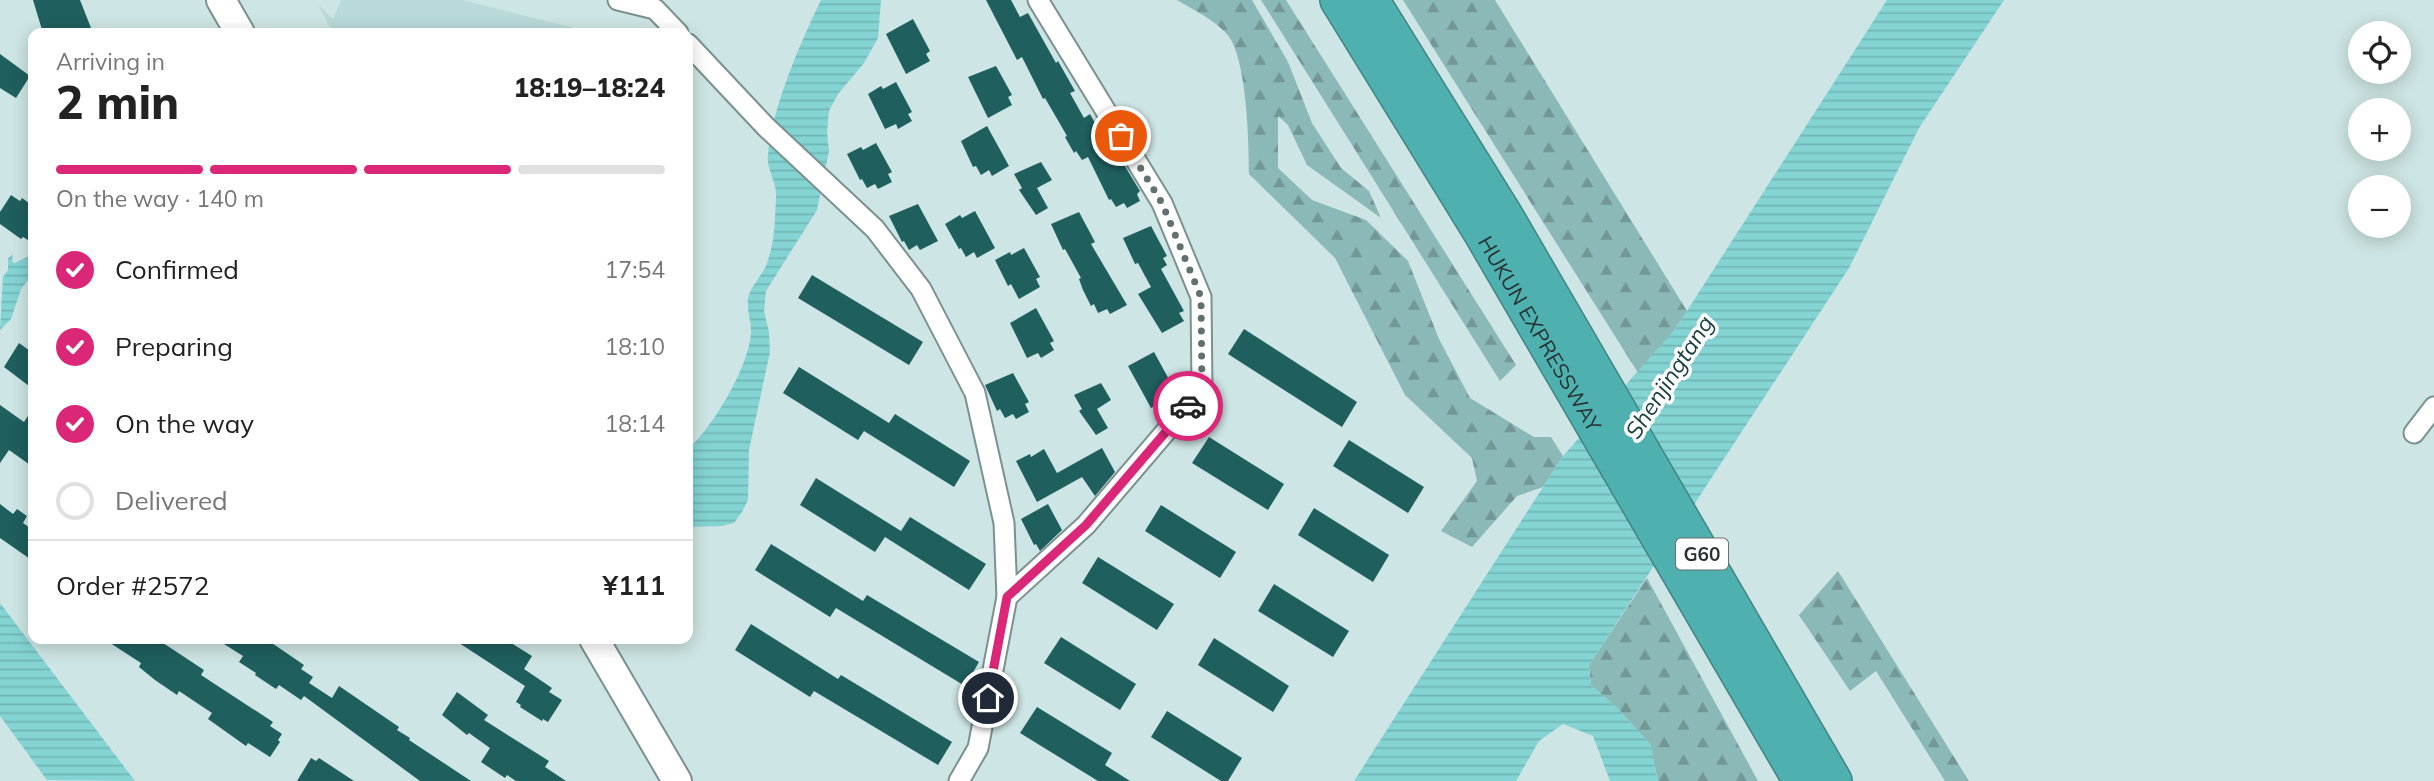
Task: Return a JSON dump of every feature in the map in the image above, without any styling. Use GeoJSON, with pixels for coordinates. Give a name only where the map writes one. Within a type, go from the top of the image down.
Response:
{"type":"FeatureCollection","features":[{"type":"Feature","properties":{"kind":"highway","name":"HUKUN EXPRESSWAY"},"geometry":{"type":"LineString","coordinates":[[1338,0],[1481,232],[1557,334],[1834,781]]}},
{"type":"Feature","properties":{"kind":"highway","name":"HUKUN EXPRESSWAY"},"geometry":{"type":"LineString","coordinates":[[1371,0],[1504,214],[1557,334],[1801,781]]}},
{"type":"Feature","properties":{"kind":"main road"},"geometry":{"type":"LineString","coordinates":[[221,0],[237,28]]}},
{"type":"Feature","properties":{"kind":"main road"},"geometry":{"type":"LineString","coordinates":[[597,644],[677,781]]}},
{"type":"Feature","properties":{"kind":"street"},"geometry":{"type":"LineString","coordinates":[[618,0],[654,5],[674,28]]}},
{"type":"Feature","properties":{"kind":"street"},"geometry":{"type":"LineString","coordinates":[[1007,597],[1086,525],[1202,389],[1201,297],[1167,215],[1038,0]]}},
{"type":"Feature","properties":{"kind":"street"},"geometry":{"type":"LineString","coordinates":[[693,49],[766,127],[875,229],[921,289],[975,393],[1004,523],[1007,597],[978,748],[959,781]]}},
{"type":"Feature","properties":{"kind":"street"},"geometry":{"type":"LineString","coordinates":[[2414,433],[2434,407]]}},
{"type":"Feature","properties":{"kind":"shaded area"},"geometry":{"type":"Polygon","coordinates":[[[341,0],[462,0],[574,28],[330,28],[318,5],[333,19],[341,0]]]}},
{"type":"Feature","properties":{"kind":"green space"},"geometry":{"type":"Polygon","coordinates":[[[1177,0],[1252,0],[1288,62],[1312,123],[1341,168],[1369,191],[1381,218],[1307,165],[1288,125],[1278,116],[1278,168],[1312,200],[1366,220],[1408,261],[1439,339],[1470,398],[1534,437],[1551,437],[1563,456],[1543,487],[1517,496],[1472,547],[1441,531],[1477,481],[1472,458],[1405,395],[1335,258],[1249,174],[1246,101],[1234,45],[1216,24],[1177,0]]]}},
{"type":"Feature","properties":{"kind":"green space"},"geometry":{"type":"Polygon","coordinates":[[[1261,0],[1286,0],[1516,365],[1500,381],[1261,0]]]}},
{"type":"Feature","properties":{"kind":"green space"},"geometry":{"type":"Polygon","coordinates":[[[1403,0],[1495,0],[1687,311],[1642,379],[1403,0]]]}},
{"type":"Feature","properties":{"kind":"green space"},"geometry":{"type":"Polygon","coordinates":[[[1838,571],[1969,781],[1945,781],[1876,671],[1850,691],[1799,615],[1838,571]]]}},
{"type":"Feature","properties":{"kind":"green space"},"geometry":{"type":"Polygon","coordinates":[[[1647,578],[1758,781],[1658,781],[1650,744],[1618,709],[1591,685],[1589,665],[1647,578]]]}},
{"type":"Feature","properties":{"kind":"water"},"geometry":{"type":"Polygon","coordinates":[[[821,0],[881,0],[878,38],[864,63],[838,94],[829,111],[829,151],[817,210],[766,291],[764,311],[770,352],[749,450],[748,500],[734,523],[693,527],[693,444],[708,427],[728,396],[748,348],[751,329],[748,297],[767,264],[774,229],[776,191],[768,160],[771,136],[788,76],[821,0]]]}},
{"type":"Feature","properties":{"kind":"water","name":"Shenjingtang"},"geometry":{"type":"Polygon","coordinates":[[[1887,0],[2004,0],[1919,128],[1849,268],[1589,665],[1591,685],[1618,709],[1650,744],[1658,781],[1610,781],[1593,736],[1563,724],[1539,741],[1516,781],[1354,781],[1563,456],[1676,328],[1887,0]]]}},
{"type":"Feature","properties":{"kind":"water"},"geometry":{"type":"Polygon","coordinates":[[[13,254],[12,261],[15,263],[28,256],[28,280],[21,289],[11,319],[0,330],[3,277],[8,270],[8,258],[13,254]]]}},
{"type":"Feature","properties":{"kind":"water"},"geometry":{"type":"Polygon","coordinates":[[[0,603],[28,640],[28,644],[31,644],[135,781],[47,780],[0,716],[0,603]]]}},
{"type":"Feature","properties":{"kind":"building"},"geometry":{"type":"Polygon","coordinates":[[[33,0],[80,0],[91,28],[41,28],[33,0]]]}},
{"type":"Feature","properties":{"kind":"building"},"geometry":{"type":"Polygon","coordinates":[[[986,0],[1011,0],[1020,17],[1028,13],[1075,91],[1070,93],[1084,118],[1090,114],[1118,165],[1123,163],[1140,191],[1137,194],[1140,201],[1127,208],[1124,203],[1116,207],[1111,199],[1109,200],[1088,157],[1082,160],[1076,151],[1074,153],[1022,57],[1017,60],[986,0]]]}},
{"type":"Feature","properties":{"kind":"building"},"geometry":{"type":"Polygon","coordinates":[[[913,19],[930,51],[926,54],[930,61],[906,74],[886,34],[913,19]]]}},
{"type":"Feature","properties":{"kind":"building"},"geometry":{"type":"Polygon","coordinates":[[[0,54],[28,75],[28,79],[16,98],[0,88],[0,54]]]}},
{"type":"Feature","properties":{"kind":"building"},"geometry":{"type":"Polygon","coordinates":[[[996,66],[1012,95],[1008,97],[1012,105],[988,118],[968,77],[996,66]]]}},
{"type":"Feature","properties":{"kind":"building"},"geometry":{"type":"Polygon","coordinates":[[[896,82],[912,112],[908,114],[912,121],[898,129],[896,124],[885,129],[868,94],[881,86],[883,89],[896,82]]]}},
{"type":"Feature","properties":{"kind":"building"},"geometry":{"type":"Polygon","coordinates":[[[987,126],[1009,166],[992,176],[989,170],[981,175],[976,166],[973,167],[961,141],[987,126]]]}},
{"type":"Feature","properties":{"kind":"building"},"geometry":{"type":"Polygon","coordinates":[[[876,143],[892,172],[888,174],[892,182],[878,189],[875,184],[867,188],[847,154],[876,143]]]}},
{"type":"Feature","properties":{"kind":"building"},"geometry":{"type":"Polygon","coordinates":[[[1041,162],[1052,180],[1037,188],[1048,208],[1036,215],[1019,190],[1022,188],[1014,174],[1041,162]]]}},
{"type":"Feature","properties":{"kind":"building"},"geometry":{"type":"Polygon","coordinates":[[[11,195],[28,202],[28,240],[23,237],[21,239],[0,224],[0,212],[11,195]]]}},
{"type":"Feature","properties":{"kind":"building"},"geometry":{"type":"Polygon","coordinates":[[[918,204],[938,241],[920,250],[917,245],[909,250],[889,216],[918,204]]]}},
{"type":"Feature","properties":{"kind":"building"},"geometry":{"type":"Polygon","coordinates":[[[975,211],[995,248],[977,258],[974,252],[966,257],[945,224],[960,215],[962,218],[975,211]]]}},
{"type":"Feature","properties":{"kind":"building"},"geometry":{"type":"Polygon","coordinates":[[[1079,212],[1095,242],[1091,244],[1127,305],[1110,314],[1107,309],[1098,313],[1094,304],[1091,306],[1079,279],[1081,278],[1065,249],[1063,250],[1051,224],[1079,212]]]}},
{"type":"Feature","properties":{"kind":"building"},"geometry":{"type":"Polygon","coordinates":[[[1151,226],[1167,256],[1163,258],[1167,265],[1161,269],[1184,311],[1179,313],[1184,321],[1162,333],[1138,294],[1151,287],[1138,263],[1135,264],[1123,238],[1151,226]]]}},
{"type":"Feature","properties":{"kind":"building"},"geometry":{"type":"Polygon","coordinates":[[[1024,248],[1040,277],[1036,279],[1040,287],[1019,299],[1011,284],[1008,286],[995,260],[1024,248]]]}},
{"type":"Feature","properties":{"kind":"building"},"geometry":{"type":"Polygon","coordinates":[[[812,275],[923,342],[909,365],[798,298],[812,275]]]}},
{"type":"Feature","properties":{"kind":"building"},"geometry":{"type":"Polygon","coordinates":[[[1036,308],[1054,341],[1050,343],[1054,350],[1041,358],[1038,353],[1027,358],[1010,323],[1036,308]]]}},
{"type":"Feature","properties":{"kind":"building"},"geometry":{"type":"Polygon","coordinates":[[[1244,329],[1357,402],[1342,427],[1228,354],[1244,329]]]}},
{"type":"Feature","properties":{"kind":"building"},"geometry":{"type":"Polygon","coordinates":[[[19,343],[28,349],[28,385],[4,367],[19,343]]]}},
{"type":"Feature","properties":{"kind":"building"},"geometry":{"type":"Polygon","coordinates":[[[1154,352],[1177,394],[1151,408],[1128,366],[1154,352]]]}},
{"type":"Feature","properties":{"kind":"building"},"geometry":{"type":"Polygon","coordinates":[[[799,367],[889,423],[895,414],[970,461],[954,487],[864,431],[858,440],[783,393],[799,367]]]}},
{"type":"Feature","properties":{"kind":"building"},"geometry":{"type":"Polygon","coordinates":[[[1013,373],[1029,402],[1025,404],[1029,412],[1016,419],[1013,414],[1005,418],[1000,409],[997,411],[985,385],[1013,373]]]}},
{"type":"Feature","properties":{"kind":"building"},"geometry":{"type":"Polygon","coordinates":[[[1101,383],[1111,400],[1097,409],[1108,428],[1096,435],[1079,411],[1082,409],[1074,395],[1101,383]]]}},
{"type":"Feature","properties":{"kind":"building"},"geometry":{"type":"Polygon","coordinates":[[[0,405],[24,422],[28,416],[28,463],[9,450],[0,463],[0,405]]]}},
{"type":"Feature","properties":{"kind":"building"},"geometry":{"type":"Polygon","coordinates":[[[1209,437],[1284,484],[1268,510],[1192,463],[1209,437]]]}},
{"type":"Feature","properties":{"kind":"building"},"geometry":{"type":"Polygon","coordinates":[[[1349,440],[1424,487],[1408,513],[1333,466],[1349,440]]]}},
{"type":"Feature","properties":{"kind":"building"},"geometry":{"type":"Polygon","coordinates":[[[1102,448],[1115,472],[1095,496],[1082,477],[1037,502],[1016,461],[1030,454],[1031,457],[1044,449],[1057,473],[1102,448]]]}},
{"type":"Feature","properties":{"kind":"building"},"geometry":{"type":"Polygon","coordinates":[[[816,478],[901,531],[910,517],[986,564],[969,590],[885,537],[875,552],[800,505],[816,478]]]}},
{"type":"Feature","properties":{"kind":"building"},"geometry":{"type":"Polygon","coordinates":[[[0,504],[13,514],[17,509],[27,516],[23,523],[28,526],[28,558],[0,538],[0,504]]]}},
{"type":"Feature","properties":{"kind":"building"},"geometry":{"type":"Polygon","coordinates":[[[1048,504],[1062,530],[1040,551],[1021,519],[1048,504]]]}},
{"type":"Feature","properties":{"kind":"building"},"geometry":{"type":"Polygon","coordinates":[[[1161,505],[1236,552],[1220,578],[1145,531],[1161,505]]]}},
{"type":"Feature","properties":{"kind":"building"},"geometry":{"type":"Polygon","coordinates":[[[1314,508],[1389,555],[1373,582],[1298,535],[1314,508]]]}},
{"type":"Feature","properties":{"kind":"building"},"geometry":{"type":"Polygon","coordinates":[[[771,544],[863,601],[867,595],[979,662],[965,686],[836,608],[830,617],[755,570],[771,544]]]}},
{"type":"Feature","properties":{"kind":"building"},"geometry":{"type":"Polygon","coordinates":[[[1098,557],[1174,604],[1157,630],[1082,583],[1098,557]]]}},
{"type":"Feature","properties":{"kind":"building"},"geometry":{"type":"Polygon","coordinates":[[[1274,584],[1349,631],[1333,657],[1258,611],[1274,584]]]}},
{"type":"Feature","properties":{"kind":"building"},"geometry":{"type":"Polygon","coordinates":[[[751,624],[838,679],[841,675],[952,742],[938,765],[814,691],[810,697],[735,650],[751,624]]]}},
{"type":"Feature","properties":{"kind":"building"},"geometry":{"type":"Polygon","coordinates":[[[1061,637],[1136,684],[1120,710],[1044,663],[1061,637]]]}},
{"type":"Feature","properties":{"kind":"building"},"geometry":{"type":"Polygon","coordinates":[[[1214,638],[1289,686],[1273,712],[1198,665],[1214,638]]]}},
{"type":"Feature","properties":{"kind":"building"},"geometry":{"type":"Polygon","coordinates":[[[112,644],[165,644],[204,670],[201,675],[273,722],[270,726],[282,734],[278,740],[280,742],[270,757],[248,743],[246,746],[208,719],[212,713],[179,691],[177,695],[155,680],[139,667],[141,663],[112,644]]]}},
{"type":"Feature","properties":{"kind":"building"},"geometry":{"type":"Polygon","coordinates":[[[224,644],[273,644],[304,665],[301,669],[313,677],[309,683],[332,698],[339,686],[399,727],[397,730],[410,738],[409,740],[471,781],[420,781],[304,696],[301,700],[279,685],[276,689],[255,675],[256,673],[239,662],[243,656],[224,644]]]}},
{"type":"Feature","properties":{"kind":"building"},"geometry":{"type":"Polygon","coordinates":[[[461,644],[513,644],[532,656],[524,669],[552,688],[549,692],[562,700],[548,722],[543,719],[542,721],[516,702],[525,686],[461,644]]]}},
{"type":"Feature","properties":{"kind":"building"},"geometry":{"type":"Polygon","coordinates":[[[457,692],[488,715],[484,720],[549,761],[545,767],[566,781],[516,781],[507,775],[505,778],[481,762],[490,748],[469,733],[467,735],[442,715],[457,692]]]}},
{"type":"Feature","properties":{"kind":"building"},"geometry":{"type":"Polygon","coordinates":[[[1037,707],[1112,753],[1105,765],[1130,781],[1098,781],[1020,733],[1037,707]]]}},
{"type":"Feature","properties":{"kind":"building"},"geometry":{"type":"Polygon","coordinates":[[[1167,711],[1242,758],[1228,781],[1221,781],[1151,737],[1167,711]]]}},
{"type":"Feature","properties":{"kind":"building"},"geometry":{"type":"Polygon","coordinates":[[[311,758],[316,761],[319,758],[354,781],[297,781],[311,758]]]}},
{"type":"Feature","properties":{"kind":"way so far"},"geometry":{"type":"LineString","coordinates":[[1121,136],[1162,203],[1201,297],[1202,389],[1188,406]]}},
{"type":"Feature","properties":{"kind":"route"},"geometry":{"type":"LineString","coordinates":[[988,698],[1007,597],[1086,525],[1188,406]]}}]}
